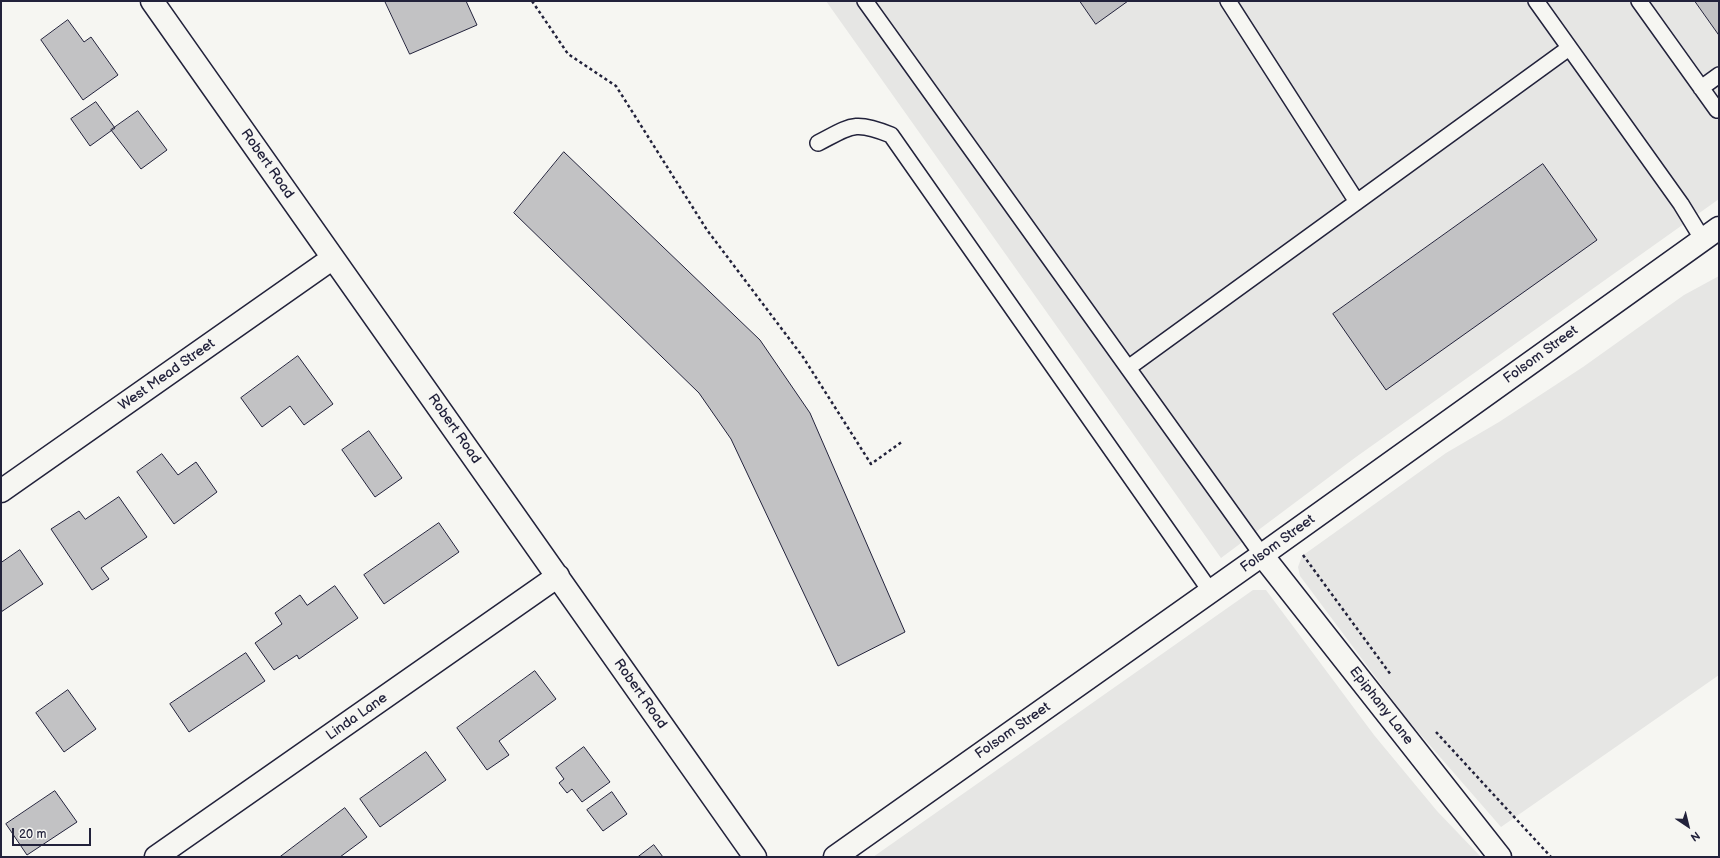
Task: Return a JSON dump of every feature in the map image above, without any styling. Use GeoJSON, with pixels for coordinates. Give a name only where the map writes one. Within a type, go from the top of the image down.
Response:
{"type":"FeatureCollection","features":[{"type":"Feature","properties":{"kind":"street","name":"Robert Road"},"geometry":{"type":"LineString","coordinates":[[152,1],[755,857]]}},
{"type":"Feature","properties":{"kind":"street","name":"Folsom Street"},"geometry":{"type":"LineString","coordinates":[[835,857],[1290,536],[1711,234]]}},
{"type":"Feature","properties":{"kind":"street","name":"West Mead Street"},"geometry":{"type":"LineString","coordinates":[[1,491],[333,258]]}},
{"type":"Feature","properties":{"kind":"street","name":"Epiphany Lane"},"geometry":{"type":"LineString","coordinates":[[1262,555],[1500,857]]}},
{"type":"Feature","properties":{"kind":"street","name":"Linda Lane"},"geometry":{"type":"LineString","coordinates":[[156,857],[558,576]]}},
{"type":"Feature","properties":{"kind":"lane"},"geometry":{"type":"LineString","coordinates":[[865,1],[1262,555]]}},
{"type":"Feature","properties":{"kind":"lane"},"geometry":{"type":"LineString","coordinates":[[1228,1],[1357,202]]}},
{"type":"Feature","properties":{"kind":"lane"},"geometry":{"type":"LineString","coordinates":[[1536,1],[1680,204],[1711,234]]}},
{"type":"Feature","properties":{"kind":"lane"},"geometry":{"type":"LineString","coordinates":[[1639,1],[1717,110],[1719,108]]}},
{"type":"Feature","properties":{"kind":"lane"},"geometry":{"type":"LineString","coordinates":[[1128,368],[1569,48]]}},
{"type":"Feature","properties":{"kind":"lane"},"geometry":{"type":"LineString","coordinates":[[1701,88],[1719,75]]}},
{"type":"Feature","properties":{"kind":"lane"},"geometry":{"type":"LineString","coordinates":[[818,143],[851,126],[866,126],[891,135],[1211,592]]}},
{"type":"Feature","properties":{"kind":"path"},"geometry":{"type":"LineString","coordinates":[[532,1],[568,54],[616,86],[707,230],[803,357],[871,464],[902,442]]}},
{"type":"Feature","properties":{"kind":"path"},"geometry":{"type":"LineString","coordinates":[[1290,536],[1394,680]]}},
{"type":"Feature","properties":{"kind":"path"},"geometry":{"type":"LineString","coordinates":[[1432,728],[1551,857]]}},
{"type":"Feature","properties":{"kind":"shaded area"},"geometry":{"type":"Polygon","coordinates":[[[826,1],[1719,1],[1719,199],[1356,457],[1221,558],[826,1]]]}},
{"type":"Feature","properties":{"kind":"shaded area"},"geometry":{"type":"Polygon","coordinates":[[[1719,276],[1719,675],[1501,827],[1406,718],[1300,576],[1298,567],[1302,556],[1446,453],[1499,422],[1583,367],[1684,295],[1719,276]]]}},
{"type":"Feature","properties":{"kind":"shaded area"},"geometry":{"type":"Polygon","coordinates":[[[1253,590],[1266,590],[1374,735],[1437,811],[1481,857],[873,857],[1253,590]]]}},
{"type":"Feature","properties":{"kind":"building"},"geometry":{"type":"Polygon","coordinates":[[[385,1],[466,1],[477,25],[410,54],[385,1]]]}},
{"type":"Feature","properties":{"kind":"building"},"geometry":{"type":"Polygon","coordinates":[[[1080,1],[1128,1],[1096,24],[1080,1]]]}},
{"type":"Feature","properties":{"kind":"building"},"geometry":{"type":"Polygon","coordinates":[[[1695,1],[1719,1],[1719,35],[1695,1]]]}},
{"type":"Feature","properties":{"kind":"building"},"geometry":{"type":"Polygon","coordinates":[[[68,20],[84,42],[91,37],[118,75],[83,100],[41,40],[68,20]]]}},
{"type":"Feature","properties":{"kind":"building"},"geometry":{"type":"Polygon","coordinates":[[[96,102],[115,128],[90,146],[71,119],[96,102]]]}},
{"type":"Feature","properties":{"kind":"building"},"geometry":{"type":"Polygon","coordinates":[[[138,111],[167,150],[141,169],[111,130],[138,111]]]}},
{"type":"Feature","properties":{"kind":"building"},"geometry":{"type":"Polygon","coordinates":[[[564,152],[760,340],[810,413],[905,632],[838,666],[731,439],[699,393],[514,213],[564,152]]]}},
{"type":"Feature","properties":{"kind":"building"},"geometry":{"type":"Polygon","coordinates":[[[1543,164],[1597,240],[1386,390],[1333,314],[1543,164]]]}},
{"type":"Feature","properties":{"kind":"building"},"geometry":{"type":"Polygon","coordinates":[[[298,356],[333,404],[304,425],[290,406],[262,427],[241,398],[298,356]]]}},
{"type":"Feature","properties":{"kind":"building"},"geometry":{"type":"Polygon","coordinates":[[[369,431],[402,478],[375,497],[342,450],[369,431]]]}},
{"type":"Feature","properties":{"kind":"building"},"geometry":{"type":"Polygon","coordinates":[[[162,454],[178,475],[196,462],[217,492],[174,524],[137,472],[162,454]]]}},
{"type":"Feature","properties":{"kind":"building"},"geometry":{"type":"Polygon","coordinates":[[[119,497],[147,537],[101,568],[109,579],[92,590],[51,529],[79,511],[85,519],[119,497]]]}},
{"type":"Feature","properties":{"kind":"building"},"geometry":{"type":"Polygon","coordinates":[[[439,523],[459,552],[384,604],[364,575],[439,523]]]}},
{"type":"Feature","properties":{"kind":"building"},"geometry":{"type":"Polygon","coordinates":[[[20,550],[43,584],[1,612],[1,563],[20,550]]]}},
{"type":"Feature","properties":{"kind":"building"},"geometry":{"type":"Polygon","coordinates":[[[335,586],[358,618],[299,659],[297,655],[274,670],[255,643],[282,624],[275,613],[300,595],[307,605],[335,586]]]}},
{"type":"Feature","properties":{"kind":"building"},"geometry":{"type":"Polygon","coordinates":[[[246,653],[265,681],[189,732],[170,704],[246,653]]]}},
{"type":"Feature","properties":{"kind":"building"},"geometry":{"type":"Polygon","coordinates":[[[535,671],[556,699],[499,741],[509,755],[487,770],[457,728],[535,671]]]}},
{"type":"Feature","properties":{"kind":"building"},"geometry":{"type":"Polygon","coordinates":[[[68,690],[96,729],[64,752],[36,713],[68,690]]]}},
{"type":"Feature","properties":{"kind":"building"},"geometry":{"type":"Polygon","coordinates":[[[584,747],[610,782],[582,802],[572,789],[567,793],[559,783],[564,779],[556,768],[584,747]]]}},
{"type":"Feature","properties":{"kind":"building"},"geometry":{"type":"Polygon","coordinates":[[[426,752],[446,780],[380,827],[360,799],[426,752]]]}},
{"type":"Feature","properties":{"kind":"building"},"geometry":{"type":"Polygon","coordinates":[[[55,791],[77,822],[27,855],[6,824],[55,791]]]}},
{"type":"Feature","properties":{"kind":"building"},"geometry":{"type":"Polygon","coordinates":[[[612,792],[627,814],[603,831],[587,810],[612,792]]]}},
{"type":"Feature","properties":{"kind":"building"},"geometry":{"type":"Polygon","coordinates":[[[345,808],[367,837],[340,857],[280,857],[345,808]]]}},
{"type":"Feature","properties":{"kind":"building"},"geometry":{"type":"Polygon","coordinates":[[[654,845],[663,857],[638,857],[654,845]]]}}]}
